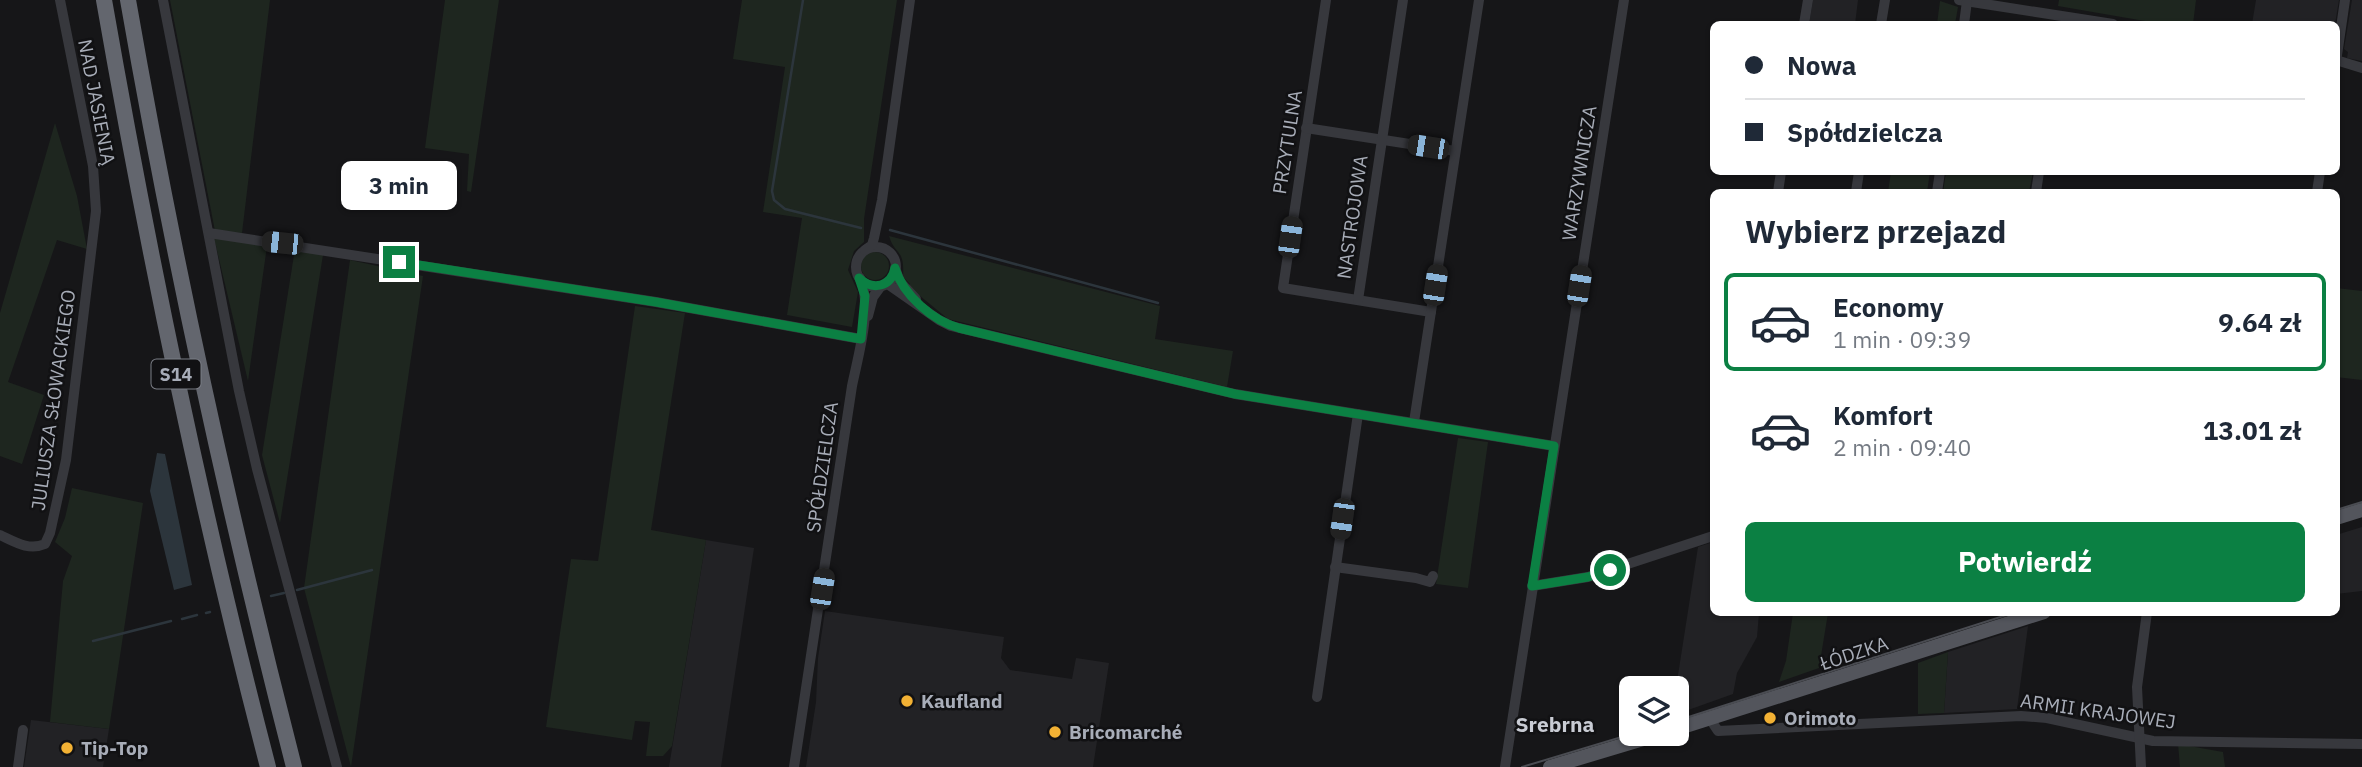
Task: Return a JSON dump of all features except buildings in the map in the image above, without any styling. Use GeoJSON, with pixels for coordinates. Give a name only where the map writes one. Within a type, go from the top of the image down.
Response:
{"type":"FeatureCollection","features":[{"type":"Feature","properties":{"kind":"highway","name":"S14"},"geometry":{"type":"LineString","coordinates":[[103,0],[166,326],[223,582],[268,767]]}},
{"type":"Feature","properties":{"kind":"highway","name":"S14"},"geometry":{"type":"LineString","coordinates":[[128,0],[205,392],[240,550],[294,767]]}},
{"type":"Feature","properties":{"kind":"main road"},"geometry":{"type":"LineString","coordinates":[[2340,517],[2362,510]]}},
{"type":"Feature","properties":{"kind":"main road","name":"ŁÓDZKA"},"geometry":{"type":"LineString","coordinates":[[1689,725],[2032,616]]}},
{"type":"Feature","properties":{"kind":"main road"},"geometry":{"type":"LineString","coordinates":[[1550,767],[1620,746]]}},
{"type":"Feature","properties":{"kind":"street","name":"NAD JASIENIĄ"},"geometry":{"type":"LineString","coordinates":[[60,0],[93,166],[96,211]]}},
{"type":"Feature","properties":{"kind":"street"},"geometry":{"type":"LineString","coordinates":[[163,0],[239,391],[257,469],[337,767]]}},
{"type":"Feature","properties":{"kind":"street"},"geometry":{"type":"LineString","coordinates":[[862,335],[865,296],[856,262],[872,244],[882,200],[910,0]]}},
{"type":"Feature","properties":{"kind":"street","name":"PRZYTULNA"},"geometry":{"type":"LineString","coordinates":[[1326,0],[1283,288],[1358,300]]}},
{"type":"Feature","properties":{"kind":"street","name":"NASTROJOWA"},"geometry":{"type":"LineString","coordinates":[[1358,300],[1402,0]]}},
{"type":"Feature","properties":{"kind":"street"},"geometry":{"type":"LineString","coordinates":[[1415,422],[1479,0]]}},
{"type":"Feature","properties":{"kind":"street","name":"WARZYWNICZA"},"geometry":{"type":"LineString","coordinates":[[1505,767],[1624,0]]}},
{"type":"Feature","properties":{"kind":"street"},"geometry":{"type":"LineString","coordinates":[[1804,21],[1808,0]]}},
{"type":"Feature","properties":{"kind":"street"},"geometry":{"type":"LineString","coordinates":[[1882,21],[1885,0]]}},
{"type":"Feature","properties":{"kind":"street"},"geometry":{"type":"LineString","coordinates":[[2340,34],[2345,0]]}},
{"type":"Feature","properties":{"kind":"street"},"geometry":{"type":"LineString","coordinates":[[1964,21],[1963,1],[2062,20]]}},
{"type":"Feature","properties":{"kind":"street"},"geometry":{"type":"LineString","coordinates":[[2340,62],[2362,68]]}},
{"type":"Feature","properties":{"kind":"street","name":"NASTROJOWA"},"geometry":{"type":"LineString","coordinates":[[1306,128],[1455,151]]}},
{"type":"Feature","properties":{"kind":"street"},"geometry":{"type":"LineString","coordinates":[[882,200],[883,240],[900,282],[928,312]]}},
{"type":"Feature","properties":{"kind":"street","name":"JULIUSZA SŁOWACKIEGO"},"geometry":{"type":"LineString","coordinates":[[0,535],[29,548],[37,548],[45,544],[50,533],[66,460],[96,211]]}},
{"type":"Feature","properties":{"kind":"street"},"geometry":{"type":"LineString","coordinates":[[209,233],[862,335]]}},
{"type":"Feature","properties":{"kind":"street"},"geometry":{"type":"LineString","coordinates":[[865,250],[881,248],[891,255]]}},
{"type":"Feature","properties":{"kind":"street"},"geometry":{"type":"LineString","coordinates":[[862,335],[872,301],[883,284],[891,278],[895,268]]}},
{"type":"Feature","properties":{"kind":"street"},"geometry":{"type":"LineString","coordinates":[[859,278],[867,285],[883,284],[951,326],[1155,376],[1235,394],[1554,446]]}},
{"type":"Feature","properties":{"kind":"street"},"geometry":{"type":"LineString","coordinates":[[872,301],[882,293],[899,293]]}},
{"type":"Feature","properties":{"kind":"street"},"geometry":{"type":"LineString","coordinates":[[1358,300],[1431,312]]}},
{"type":"Feature","properties":{"kind":"street","name":"SPÓŁDZIELCZA"},"geometry":{"type":"LineString","coordinates":[[794,767],[862,335]]}},
{"type":"Feature","properties":{"kind":"street"},"geometry":{"type":"LineString","coordinates":[[1317,697],[1358,414]]}},
{"type":"Feature","properties":{"kind":"street"},"geometry":{"type":"LineString","coordinates":[[1532,586],[1588,577],[1710,537]]}},
{"type":"Feature","properties":{"kind":"street"},"geometry":{"type":"LineString","coordinates":[[1335,567],[1416,578],[1424,582],[1430,582],[1433,576]]}},
{"type":"Feature","properties":{"kind":"street"},"geometry":{"type":"LineString","coordinates":[[2141,767],[2138,680],[2146,616]]}},
{"type":"Feature","properties":{"kind":"street","name":"ARMII KRAJOWEJ"},"geometry":{"type":"LineString","coordinates":[[1710,719],[1718,731],[2021,716],[2153,741],[2362,744]]}},
{"type":"Feature","properties":{"kind":"street"},"geometry":{"type":"LineString","coordinates":[[18,767],[23,730]]}},
{"type":"Feature","properties":{"kind":"shaded area"},"geometry":{"type":"Polygon","coordinates":[[[170,0],[270,0],[242,233],[215,231],[170,0]]]}},
{"type":"Feature","properties":{"kind":"shaded area"},"geometry":{"type":"Polygon","coordinates":[[[445,0],[499,0],[471,192],[467,191],[469,154],[425,148],[445,0]]]}},
{"type":"Feature","properties":{"kind":"shaded area"},"geometry":{"type":"Polygon","coordinates":[[[742,0],[897,0],[864,219],[864,242],[854,251],[848,270],[858,292],[852,327],[787,315],[802,218],[763,212],[785,67],[733,59],[742,0]]]}},
{"type":"Feature","properties":{"kind":"shaded area"},"geometry":{"type":"Polygon","coordinates":[[[1813,0],[1858,0],[1855,21],[1810,21],[1813,0]]]}},
{"type":"Feature","properties":{"kind":"shaded area"},"geometry":{"type":"Polygon","coordinates":[[[2059,0],[2196,0],[2193,21],[2145,21],[2058,6],[2059,0]]]}},
{"type":"Feature","properties":{"kind":"shaded area"},"geometry":{"type":"Polygon","coordinates":[[[2256,0],[2339,0],[2336,21],[2252,21],[2256,0]]]}},
{"type":"Feature","properties":{"kind":"shaded area"},"geometry":{"type":"Polygon","coordinates":[[[2352,0],[2362,0],[2362,61],[2347,58],[2348,52],[2344,49],[2352,0]]]}},
{"type":"Feature","properties":{"kind":"shaded area"},"geometry":{"type":"Polygon","coordinates":[[[1940,1],[1958,7],[1956,21],[1937,21],[1940,1]]]}},
{"type":"Feature","properties":{"kind":"shaded area"},"geometry":{"type":"Polygon","coordinates":[[[55,123],[77,196],[87,249],[57,240],[8,382],[44,395],[22,464],[0,456],[0,313],[55,123]]]}},
{"type":"Feature","properties":{"kind":"shaded area"},"geometry":{"type":"Polygon","coordinates":[[[1891,175],[1930,175],[1927,189],[1888,189],[1891,175]]]}},
{"type":"Feature","properties":{"kind":"shaded area"},"geometry":{"type":"Polygon","coordinates":[[[1946,175],[2032,175],[2030,189],[1943,189],[1946,175]]]}},
{"type":"Feature","properties":{"kind":"shaded area"},"geometry":{"type":"Polygon","coordinates":[[[889,236],[1160,306],[1155,339],[1233,351],[1227,387],[948,319],[908,286],[910,284],[903,277],[901,257],[889,236]]]}},
{"type":"Feature","properties":{"kind":"shaded area"},"geometry":{"type":"Polygon","coordinates":[[[214,238],[267,246],[248,381],[214,238]]]}},
{"type":"Feature","properties":{"kind":"shaded area"},"geometry":{"type":"Polygon","coordinates":[[[295,249],[323,255],[280,523],[262,455],[295,249]]]}},
{"type":"Feature","properties":{"kind":"shaded area"},"geometry":{"type":"Polygon","coordinates":[[[875,252],[885,256],[889,266],[885,276],[875,280],[865,276],[861,266],[865,256],[875,252]]]}},
{"type":"Feature","properties":{"kind":"shaded area"},"geometry":{"type":"Polygon","coordinates":[[[350,260],[423,276],[351,767],[304,588],[350,260]]]}},
{"type":"Feature","properties":{"kind":"shaded area"},"geometry":{"type":"Polygon","coordinates":[[[2340,288],[2362,291],[2362,380],[2340,377],[2340,288]]]}},
{"type":"Feature","properties":{"kind":"shaded area"},"geometry":{"type":"Polygon","coordinates":[[[635,306],[685,313],[651,530],[706,540],[672,746],[663,756],[646,756],[650,722],[635,721],[632,740],[546,727],[571,559],[598,561],[635,306]]]}},
{"type":"Feature","properties":{"kind":"shaded area"},"geometry":{"type":"Polygon","coordinates":[[[1458,438],[1488,442],[1468,588],[1436,584],[1458,438]]]}},
{"type":"Feature","properties":{"kind":"shaded area"},"geometry":{"type":"Polygon","coordinates":[[[157,453],[165,454],[192,585],[174,590],[150,491],[157,453]]]}},
{"type":"Feature","properties":{"kind":"shaded area"},"geometry":{"type":"Polygon","coordinates":[[[72,488],[143,503],[109,729],[50,722],[63,581],[72,556],[55,542],[65,518],[72,488]]]}},
{"type":"Feature","properties":{"kind":"shaded area"},"geometry":{"type":"Polygon","coordinates":[[[2362,527],[2362,591],[2340,594],[2340,534],[2362,527]]]}},
{"type":"Feature","properties":{"kind":"shaded area"},"geometry":{"type":"Polygon","coordinates":[[[706,540],[754,548],[721,767],[669,767],[706,540]]]}},
{"type":"Feature","properties":{"kind":"shaded area"},"geometry":{"type":"Polygon","coordinates":[[[1710,543],[1710,616],[1759,616],[1757,637],[1737,673],[1733,694],[1689,710],[1689,676],[1678,676],[1698,547],[1710,543]]]}},
{"type":"Feature","properties":{"kind":"shaded area"},"geometry":{"type":"Polygon","coordinates":[[[825,611],[1004,637],[1001,658],[1010,670],[1072,679],[1076,658],[1109,663],[1093,767],[806,767],[825,611]]]}},
{"type":"Feature","properties":{"kind":"shaded area"},"geometry":{"type":"Polygon","coordinates":[[[1793,616],[1828,616],[1819,668],[1779,682],[1786,661],[1793,616]]]}},
{"type":"Feature","properties":{"kind":"shaded area"},"geometry":{"type":"Polygon","coordinates":[[[2028,626],[2017,709],[1944,713],[1948,652],[2028,626]]]}},
{"type":"Feature","properties":{"kind":"shaded area"},"geometry":{"type":"Polygon","coordinates":[[[1948,652],[1944,713],[1918,714],[1918,663],[1948,652]]]}},
{"type":"Feature","properties":{"kind":"shaded area","name":"Tip-Top"},"geometry":{"type":"Polygon","coordinates":[[[31,720],[109,729],[103,767],[24,767],[31,720]]]}},
{"type":"Feature","properties":{"kind":"shaded area"},"geometry":{"type":"Polygon","coordinates":[[[2178,744],[2223,752],[2225,767],[2180,767],[2178,744]]]}},
{"type":"Feature","properties":{"kind":"waterway"},"geometry":{"type":"LineString","coordinates":[[803,0],[772,191],[774,200],[785,209],[861,228]]}},
{"type":"Feature","properties":{"kind":"waterway"},"geometry":{"type":"LineString","coordinates":[[890,230],[1158,303]]}},
{"type":"Feature","properties":{"kind":"waterway"},"geometry":{"type":"LineString","coordinates":[[297,590],[372,570]]}},
{"type":"Feature","properties":{"kind":"waterway"},"geometry":{"type":"LineString","coordinates":[[271,596],[284,593]]}},
{"type":"Feature","properties":{"kind":"waterway"},"geometry":{"type":"LineString","coordinates":[[206,613],[210,612]]}},
{"type":"Feature","properties":{"kind":"waterway"},"geometry":{"type":"LineString","coordinates":[[182,619],[197,615]]}},
{"type":"Feature","properties":{"kind":"waterway"},"geometry":{"type":"LineString","coordinates":[[93,641],[171,621]]}},
{"type":"Feature","properties":{"kind":"tram line"},"geometry":{"type":"LineString","coordinates":[[2340,509],[2362,502]]}},
{"type":"Feature","properties":{"kind":"tram line"},"geometry":{"type":"LineString","coordinates":[[1689,717],[2004,616]]}},
{"type":"Feature","properties":{"kind":"tram line"},"geometry":{"type":"LineString","coordinates":[[1522,767],[1619,738]]}},
{"type":"Feature","properties":{"kind":"place","name":"Kaufland"},"geometry":{"type":"Point","coordinates":[907,701]}},
{"type":"Feature","properties":{"kind":"place","name":"Orimoto"},"geometry":{"type":"Point","coordinates":[1770,718]}},
{"type":"Feature","properties":{"kind":"place","name":"Bricomarché"},"geometry":{"type":"Point","coordinates":[1055,732]}},
{"type":"Feature","properties":{"kind":"place","name":"Tip-Top"},"geometry":{"type":"Point","coordinates":[67,748]}},
{"type":"Feature","properties":{"kind":"district","name":"Srebrna"},"geometry":{"type":"Point","coordinates":[1555,724]}},
{"type":"Feature","properties":{"kind":"route"},"geometry":{"type":"LineString","coordinates":[[399,262],[656,302],[861,339],[865,296],[859,278],[867,285],[881,286],[891,278],[895,268],[900,282],[928,312],[944,323],[959,328],[1235,394],[1554,446],[1532,586],[1588,577],[1610,570]]}}]}
